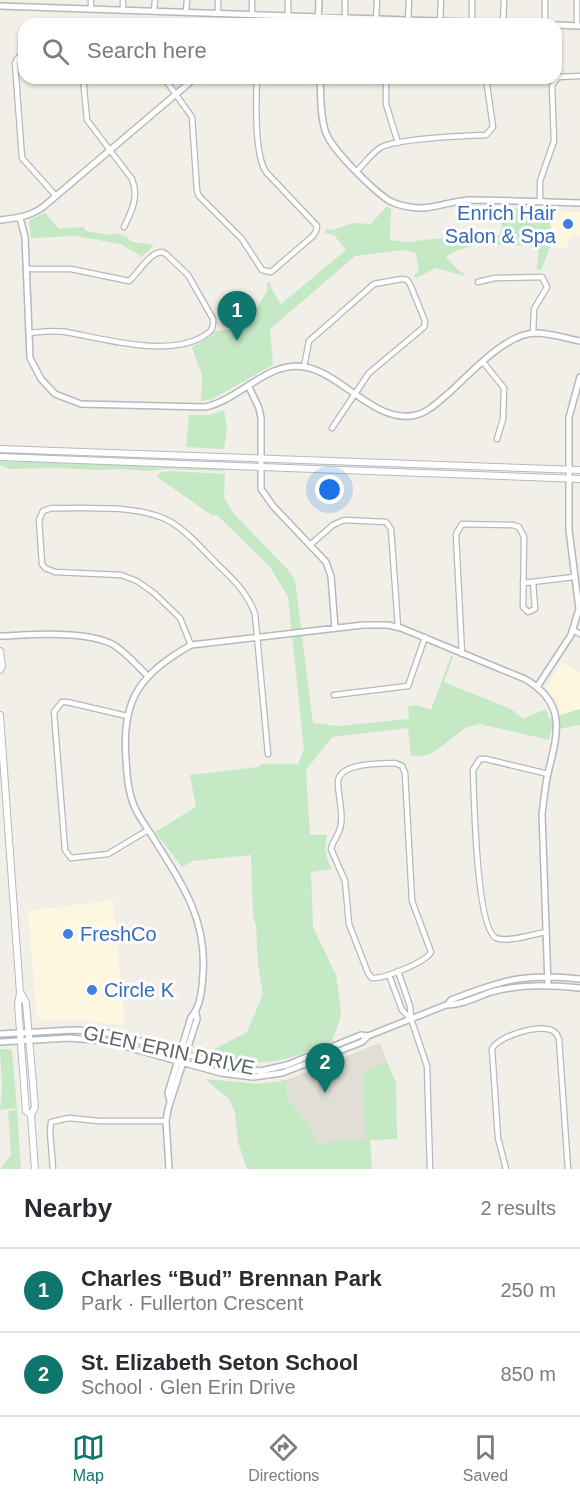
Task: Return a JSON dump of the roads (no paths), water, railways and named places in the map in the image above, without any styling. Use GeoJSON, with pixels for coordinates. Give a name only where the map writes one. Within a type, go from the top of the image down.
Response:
{"type":"FeatureCollection","features":[{"type":"Feature","properties":{"kind":"main road"},"geometry":{"type":"LineString","coordinates":[[0,449],[580,470]]}},
{"type":"Feature","properties":{"kind":"main road"},"geometry":{"type":"LineString","coordinates":[[0,457],[580,479]]}},
{"type":"Feature","properties":{"kind":"main road"},"geometry":{"type":"LineString","coordinates":[[0,651],[2,666],[0,670]]}},
{"type":"Feature","properties":{"kind":"main road"},"geometry":{"type":"LineString","coordinates":[[0,715],[20,993],[18,1004],[20,1041],[26,1111],[31,1115]]}},
{"type":"Feature","properties":{"kind":"main road"},"geometry":{"type":"LineString","coordinates":[[20,993],[26,1003],[35,1107],[31,1115],[35,1169]]}},
{"type":"Feature","properties":{"kind":"street"},"geometry":{"type":"LineString","coordinates":[[27,7],[28,0]]}},
{"type":"Feature","properties":{"kind":"street"},"geometry":{"type":"LineString","coordinates":[[59,0],[59,8]]}},
{"type":"Feature","properties":{"kind":"street"},"geometry":{"type":"LineString","coordinates":[[91,0],[91,9]]}},
{"type":"Feature","properties":{"kind":"street"},"geometry":{"type":"LineString","coordinates":[[123,0],[123,10]]}},
{"type":"Feature","properties":{"kind":"street"},"geometry":{"type":"LineString","coordinates":[[154,11],[155,0]]}},
{"type":"Feature","properties":{"kind":"street"},"geometry":{"type":"LineString","coordinates":[[186,12],[187,0]]}},
{"type":"Feature","properties":{"kind":"street"},"geometry":{"type":"LineString","coordinates":[[218,0],[218,14]]}},
{"type":"Feature","properties":{"kind":"street"},"geometry":{"type":"LineString","coordinates":[[252,0],[252,15]]}},
{"type":"Feature","properties":{"kind":"street"},"geometry":{"type":"LineString","coordinates":[[288,0],[288,16]]}},
{"type":"Feature","properties":{"kind":"street"},"geometry":{"type":"LineString","coordinates":[[318,18],[319,0]]}},
{"type":"Feature","properties":{"kind":"street"},"geometry":{"type":"LineString","coordinates":[[345,0],[345,18]]}},
{"type":"Feature","properties":{"kind":"street"},"geometry":{"type":"LineString","coordinates":[[376,18],[377,0]]}},
{"type":"Feature","properties":{"kind":"street"},"geometry":{"type":"LineString","coordinates":[[408,18],[409,0]]}},
{"type":"Feature","properties":{"kind":"street"},"geometry":{"type":"LineString","coordinates":[[440,18],[441,0]]}},
{"type":"Feature","properties":{"kind":"street"},"geometry":{"type":"LineString","coordinates":[[472,0],[472,18]]}},
{"type":"Feature","properties":{"kind":"street"},"geometry":{"type":"LineString","coordinates":[[503,18],[504,0]]}},
{"type":"Feature","properties":{"kind":"street"},"geometry":{"type":"LineString","coordinates":[[545,0],[545,18]]}},
{"type":"Feature","properties":{"kind":"street"},"geometry":{"type":"LineString","coordinates":[[562,25],[578,26],[577,0]]}},
{"type":"Feature","properties":{"kind":"street"},"geometry":{"type":"LineString","coordinates":[[0,6],[300,18]]}},
{"type":"Feature","properties":{"kind":"street"},"geometry":{"type":"LineString","coordinates":[[18,58],[15,63],[22,158],[56,196]]}},
{"type":"Feature","properties":{"kind":"street"},"geometry":{"type":"LineString","coordinates":[[562,77],[580,76]]}},
{"type":"Feature","properties":{"kind":"street"},"geometry":{"type":"LineString","coordinates":[[84,84],[87,120],[135,186],[133,209],[124,227]]}},
{"type":"Feature","properties":{"kind":"street"},"geometry":{"type":"LineString","coordinates":[[169,84],[192,117],[197,191],[242,239],[262,270],[271,272],[313,236],[317,226],[266,172],[261,163],[256,105],[257,84]]}},
{"type":"Feature","properties":{"kind":"street"},"geometry":{"type":"LineString","coordinates":[[0,220],[20,218],[34,213],[188,84]]}},
{"type":"Feature","properties":{"kind":"street"},"geometry":{"type":"LineString","coordinates":[[321,84],[325,130],[336,150],[386,199],[411,208],[462,201],[580,203]]}},
{"type":"Feature","properties":{"kind":"street"},"geometry":{"type":"LineString","coordinates":[[386,84],[386,104],[398,143]]}},
{"type":"Feature","properties":{"kind":"street"},"geometry":{"type":"LineString","coordinates":[[357,171],[380,148],[398,143],[456,135],[486,135],[493,127],[487,84]]}},
{"type":"Feature","properties":{"kind":"street"},"geometry":{"type":"LineString","coordinates":[[540,202],[540,181],[554,132],[553,84]]}},
{"type":"Feature","properties":{"kind":"street"},"geometry":{"type":"LineString","coordinates":[[20,218],[25,237],[30,358],[41,379],[56,394],[81,404],[206,407],[223,402],[278,370],[304,367],[327,376],[395,416],[415,416],[433,406],[508,342],[533,333],[580,341]]}},
{"type":"Feature","properties":{"kind":"street"},"geometry":{"type":"LineString","coordinates":[[26,269],[71,269],[129,281],[153,256],[162,252],[188,275],[213,319],[214,325],[208,334],[192,343],[180,346],[120,344],[64,332],[29,333]]}},
{"type":"Feature","properties":{"kind":"street"},"geometry":{"type":"LineString","coordinates":[[478,282],[495,278],[542,277],[547,287],[534,309],[533,333]]}},
{"type":"Feature","properties":{"kind":"street"},"geometry":{"type":"LineString","coordinates":[[304,367],[309,341],[374,284],[407,280],[414,290],[425,321],[424,327],[369,373],[332,428]]}},
{"type":"Feature","properties":{"kind":"street"},"geometry":{"type":"LineString","coordinates":[[483,362],[504,388],[503,418],[497,439]]}},
{"type":"Feature","properties":{"kind":"street"},"geometry":{"type":"LineString","coordinates":[[537,687],[573,630],[579,609],[577,577],[570,539],[569,410],[580,377]]}},
{"type":"Feature","properties":{"kind":"street"},"geometry":{"type":"LineString","coordinates":[[249,387],[260,408],[261,489],[267,499],[326,562],[331,576],[335,628]]}},
{"type":"Feature","properties":{"kind":"street"},"geometry":{"type":"LineString","coordinates":[[191,645],[180,618],[154,593],[137,581],[122,575],[55,572],[45,568],[42,564],[39,520],[43,511],[52,508],[131,510],[153,514],[174,524],[245,592],[255,614],[268,754]]}},
{"type":"Feature","properties":{"kind":"street"},"geometry":{"type":"LineString","coordinates":[[311,544],[333,525],[344,520],[386,522],[391,529],[398,627]]}},
{"type":"Feature","properties":{"kind":"street"},"geometry":{"type":"LineString","coordinates":[[462,654],[458,529],[462,524],[519,527],[524,537],[524,607],[530,613],[535,606],[533,582]]}},
{"type":"Feature","properties":{"kind":"street"},"geometry":{"type":"LineString","coordinates":[[523,583],[577,577]]}},
{"type":"Feature","properties":{"kind":"street"},"geometry":{"type":"LineString","coordinates":[[169,1169],[166,1121],[170,1101],[168,1093],[181,1061],[191,1017],[196,1013],[201,994],[204,968],[200,927],[185,889],[136,811],[129,791],[124,741],[127,716],[135,694],[147,675],[168,658],[191,645],[375,624],[398,627],[425,637],[525,679],[537,687],[550,703],[557,726],[556,744],[548,774],[542,814],[548,985]]}},
{"type":"Feature","properties":{"kind":"street"},"geometry":{"type":"LineString","coordinates":[[573,630],[580,634]]}},
{"type":"Feature","properties":{"kind":"street"},"geometry":{"type":"LineString","coordinates":[[0,636],[96,638],[117,647],[147,675]]}},
{"type":"Feature","properties":{"kind":"street"},"geometry":{"type":"LineString","coordinates":[[334,695],[405,688],[408,686],[425,637]]}},
{"type":"Feature","properties":{"kind":"street"},"geometry":{"type":"LineString","coordinates":[[127,716],[66,702],[62,702],[55,708],[65,850],[71,858],[108,854],[148,830]]}},
{"type":"Feature","properties":{"kind":"street"},"geometry":{"type":"LineString","coordinates":[[546,932],[505,939],[496,938],[490,932],[479,888],[472,770],[480,759],[486,759],[548,774]]}},
{"type":"Feature","properties":{"kind":"street"},"geometry":{"type":"LineString","coordinates":[[395,763],[402,766],[405,773],[412,901],[431,952],[424,960],[398,971],[372,978],[348,924],[345,880],[331,849],[340,831],[342,820],[339,777],[345,769],[351,767],[395,763]]}},
{"type":"Feature","properties":{"kind":"street"},"geometry":{"type":"LineString","coordinates":[[398,971],[427,1066],[430,1169]]}},
{"type":"Feature","properties":{"kind":"street"},"geometry":{"type":"LineString","coordinates":[[389,975],[402,1010],[411,1019]]}},
{"type":"Feature","properties":{"kind":"street","name":"GLEN ERIN DRIVE"},"geometry":{"type":"LineString","coordinates":[[446,1005],[451,1000],[502,981],[548,976],[580,979]]}},
{"type":"Feature","properties":{"kind":"street","name":"GLEN ERIN DRIVE"},"geometry":{"type":"LineString","coordinates":[[0,1034],[96,1031],[232,1067],[260,1071],[362,1042],[368,1036],[446,1005],[454,1005],[514,987],[548,985],[580,988]]}},
{"type":"Feature","properties":{"kind":"street"},"geometry":{"type":"LineString","coordinates":[[506,1169],[498,1138],[492,1049],[496,1042],[513,1034],[546,1028],[552,1030],[559,1038],[568,1169]]}},
{"type":"Feature","properties":{"kind":"street","name":"GLEN ERIN DRIVE"},"geometry":{"type":"LineString","coordinates":[[0,1042],[69,1038],[105,1041],[228,1074],[253,1077],[275,1075],[315,1057]]}},
{"type":"Feature","properties":{"kind":"street"},"geometry":{"type":"LineString","coordinates":[[53,1169],[51,1122],[69,1118],[99,1121],[166,1121]]}},
{"type":"Feature","properties":{"kind":"place","name":"Enrich Hair Salon & Spa"},"geometry":{"type":"Point","coordinates":[568,224]}},
{"type":"Feature","properties":{"kind":"place","name":"Charles “Bud” Brennan Park"},"geometry":{"type":"Point","coordinates":[237,341]}},
{"type":"Feature","properties":{"kind":"place","name":"FreshCo"},"geometry":{"type":"Point","coordinates":[68,934]}},
{"type":"Feature","properties":{"kind":"place","name":"Circle K"},"geometry":{"type":"Point","coordinates":[92,990]}},
{"type":"Feature","properties":{"kind":"place","name":"St. Elizabeth Seton School"},"geometry":{"type":"Point","coordinates":[325,1093]}}]}
